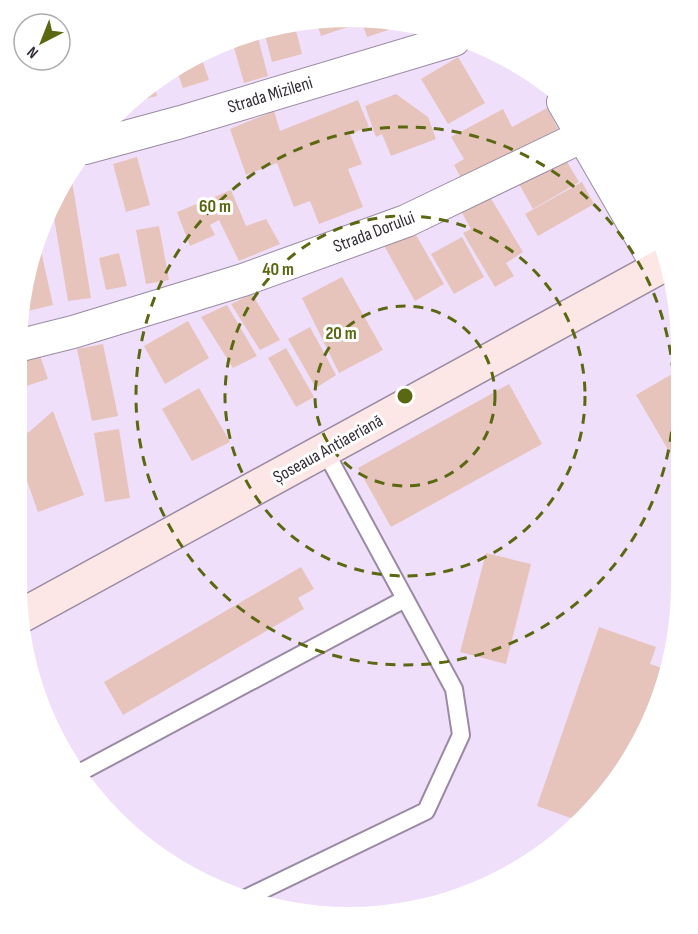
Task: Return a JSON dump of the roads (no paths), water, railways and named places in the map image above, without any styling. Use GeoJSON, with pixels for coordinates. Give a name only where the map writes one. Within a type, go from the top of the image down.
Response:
{"type":"FeatureCollection","features":[{"type":"Feature","properties":{"kind":"main road","name":"Șoseaua Antiaeriană"},"geometry":{"type":"LineString","coordinates":[[29,612],[660,267]]}},
{"type":"Feature","properties":{"kind":"street","name":"Strada Mizileni"},"geometry":{"type":"LineString","coordinates":[[102,144],[182,122],[447,42]]}},
{"type":"Feature","properties":{"kind":"street"},"geometry":{"type":"LineString","coordinates":[[571,116],[657,257]]}},
{"type":"Feature","properties":{"kind":"street","name":"Strada Dorului"},"geometry":{"type":"LineString","coordinates":[[27,343],[73,332],[243,280],[406,221],[583,136]]}},
{"type":"Feature","properties":{"kind":"lane"},"geometry":{"type":"LineString","coordinates":[[256,893],[426,811],[461,735],[454,689],[325,451]]}},
{"type":"Feature","properties":{"kind":"lane"},"geometry":{"type":"LineString","coordinates":[[85,770],[405,599]]}}]}
